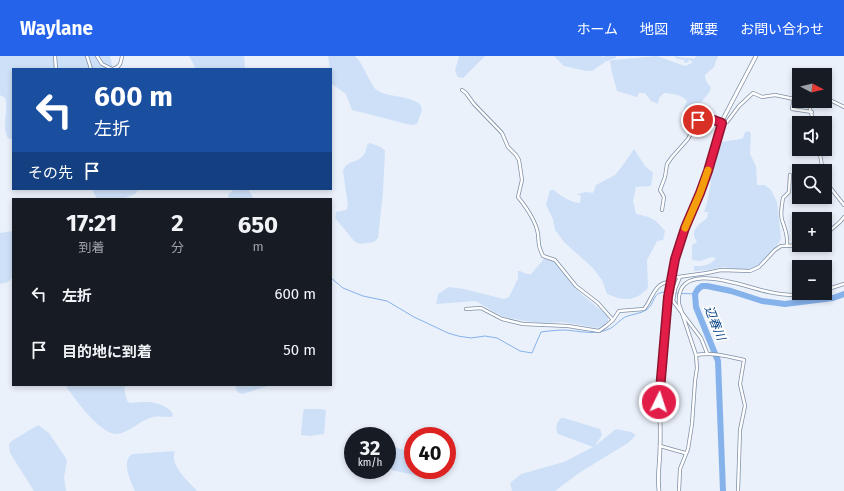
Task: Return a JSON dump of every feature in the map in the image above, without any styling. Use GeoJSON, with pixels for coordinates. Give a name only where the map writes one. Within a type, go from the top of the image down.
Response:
{"type":"FeatureCollection","features":[{"type":"Feature","properties":{"kind":"street"},"geometry":{"type":"LineString","coordinates":[[55,56],[56,68]]}},
{"type":"Feature","properties":{"kind":"street"},"geometry":{"type":"LineString","coordinates":[[87,56],[91,68]]}},
{"type":"Feature","properties":{"kind":"street"},"geometry":{"type":"LineString","coordinates":[[97,56],[102,64],[111,68]]}},
{"type":"Feature","properties":{"kind":"street"},"geometry":{"type":"LineString","coordinates":[[116,68],[121,63],[122,56]]}},
{"type":"Feature","properties":{"kind":"street"},"geometry":{"type":"LineString","coordinates":[[659,491],[657,476],[660,446],[659,402],[670,280],[680,241],[700,193],[722,123],[730,104],[756,56]]}},
{"type":"Feature","properties":{"kind":"street"},"geometry":{"type":"LineString","coordinates":[[462,90],[502,133],[508,147],[519,160],[522,180],[518,197],[525,206],[534,224],[538,234],[538,246],[543,256],[555,260],[576,286],[598,303],[613,320]]}},
{"type":"Feature","properties":{"kind":"street"},"geometry":{"type":"LineString","coordinates":[[662,210],[664,197],[660,190],[665,177],[667,164],[688,139],[698,120],[711,119],[722,123],[727,122],[739,106],[753,93],[762,97],[775,95],[792,99]]}},
{"type":"Feature","properties":{"kind":"street"},"geometry":{"type":"LineString","coordinates":[[832,101],[844,107]]}},
{"type":"Feature","properties":{"kind":"street"},"geometry":{"type":"LineString","coordinates":[[792,108],[812,112]]}},
{"type":"Feature","properties":{"kind":"street"},"geometry":{"type":"LineString","coordinates":[[810,108],[813,116]]}},
{"type":"Feature","properties":{"kind":"street"},"geometry":{"type":"LineString","coordinates":[[787,245],[786,231],[781,211],[783,198],[789,192],[790,175]]}},
{"type":"Feature","properties":{"kind":"street"},"geometry":{"type":"LineString","coordinates":[[832,190],[844,205]]}},
{"type":"Feature","properties":{"kind":"street"},"geometry":{"type":"LineString","coordinates":[[832,229],[839,224],[844,217]]}},
{"type":"Feature","properties":{"kind":"street"},"geometry":{"type":"LineString","coordinates":[[466,309],[481,308],[502,319],[523,324],[568,326],[599,331],[613,320],[619,311],[644,309],[648,305],[652,293],[659,286],[670,280],[680,277],[707,274],[721,270],[744,272],[755,270],[775,250],[781,246],[792,245]]}},
{"type":"Feature","properties":{"kind":"street"},"geometry":{"type":"LineString","coordinates":[[680,277],[673,296],[673,301],[701,338],[708,354]]}},
{"type":"Feature","properties":{"kind":"street"},"geometry":{"type":"LineString","coordinates":[[679,491],[680,470],[685,453],[688,449],[692,424],[697,368],[696,356],[680,309],[678,296],[680,291],[689,282],[700,279],[722,279],[769,292],[792,294]]}},
{"type":"Feature","properties":{"kind":"street"},"geometry":{"type":"LineString","coordinates":[[832,288],[844,284]]}},
{"type":"Feature","properties":{"kind":"street"},"geometry":{"type":"LineString","coordinates":[[696,356],[708,354],[723,355],[744,360],[740,384],[745,406],[740,430],[738,491]]}},
{"type":"Feature","properties":{"kind":"street"},"geometry":{"type":"LineString","coordinates":[[660,446],[685,453]]}},
{"type":"Feature","properties":{"kind":"shaded area"},"geometry":{"type":"Polygon","coordinates":[[[0,56],[110,56],[113,68],[12,68],[12,140],[8,138],[6,133],[6,103],[5,98],[0,95],[0,56]]]}},
{"type":"Feature","properties":{"kind":"shaded area"},"geometry":{"type":"Polygon","coordinates":[[[189,56],[244,56],[245,68],[195,68],[189,56]]]}},
{"type":"Feature","properties":{"kind":"shaded area"},"geometry":{"type":"Polygon","coordinates":[[[328,56],[355,56],[372,85],[378,91],[388,95],[410,99],[420,104],[422,110],[417,124],[407,124],[352,110],[346,94],[332,84],[332,68],[330,68],[328,56]]]}},
{"type":"Feature","properties":{"kind":"shaded area"},"geometry":{"type":"Polygon","coordinates":[[[459,56],[485,56],[463,78],[458,77],[455,71],[459,56]]]}},
{"type":"Feature","properties":{"kind":"shaded area"},"geometry":{"type":"Polygon","coordinates":[[[554,56],[603,56],[601,58],[605,56],[616,56],[616,58],[605,62],[592,71],[586,71],[564,66],[554,56]]]}},
{"type":"Feature","properties":{"kind":"shaded area"},"geometry":{"type":"Polygon","coordinates":[[[657,56],[685,66],[692,63],[692,61],[688,60],[689,62],[684,63],[684,60],[677,59],[674,56],[694,59],[696,56],[718,56],[714,67],[705,75],[706,81],[711,87],[709,93],[700,105],[695,106],[689,114],[684,113],[684,108],[687,101],[680,96],[664,93],[659,98],[658,104],[651,101],[645,93],[639,93],[637,97],[617,91],[610,61],[657,56]]]}},
{"type":"Feature","properties":{"kind":"shaded area"},"geometry":{"type":"Polygon","coordinates":[[[749,131],[751,134],[750,154],[756,166],[757,185],[765,185],[771,190],[777,202],[781,239],[775,249],[756,267],[748,270],[723,267],[694,271],[694,266],[706,265],[711,263],[716,258],[712,257],[700,261],[692,260],[692,245],[697,242],[694,231],[707,218],[708,212],[704,212],[711,182],[709,177],[716,150],[719,143],[743,138],[745,132],[749,131]]]}},
{"type":"Feature","properties":{"kind":"shaded area"},"geometry":{"type":"Polygon","coordinates":[[[370,143],[381,147],[385,151],[383,192],[378,238],[374,242],[360,244],[355,242],[335,218],[336,212],[346,210],[348,206],[343,171],[345,166],[363,156],[367,145],[370,143]]]}},
{"type":"Feature","properties":{"kind":"shaded area"},"geometry":{"type":"Polygon","coordinates":[[[634,149],[645,166],[653,173],[651,186],[636,187],[633,201],[636,214],[653,219],[665,231],[663,240],[657,241],[647,260],[648,288],[634,298],[624,299],[607,294],[602,280],[592,267],[565,243],[555,230],[553,219],[546,205],[550,190],[554,190],[566,198],[580,203],[581,196],[577,194],[586,192],[593,193],[596,185],[615,175],[634,149]]]}},
{"type":"Feature","properties":{"kind":"shaded area"},"geometry":{"type":"Polygon","coordinates":[[[92,190],[138,190],[132,196],[120,198],[96,198],[92,190]]]}},
{"type":"Feature","properties":{"kind":"shaded area"},"geometry":{"type":"Polygon","coordinates":[[[233,190],[249,190],[253,198],[229,198],[228,195],[233,190]]]}},
{"type":"Feature","properties":{"kind":"shaded area"},"geometry":{"type":"Polygon","coordinates":[[[12,231],[12,278],[8,282],[0,284],[0,233],[12,231]]]}},
{"type":"Feature","properties":{"kind":"shaded area"},"geometry":{"type":"Polygon","coordinates":[[[548,258],[556,262],[580,293],[608,316],[608,322],[605,325],[597,328],[563,322],[541,323],[525,321],[504,317],[476,301],[436,304],[438,294],[449,287],[464,289],[504,299],[509,297],[518,278],[518,271],[531,274],[544,259],[548,258]]]}},
{"type":"Feature","properties":{"kind":"shaded area"},"geometry":{"type":"Polygon","coordinates":[[[66,386],[125,386],[124,388],[127,401],[130,403],[149,402],[163,405],[170,410],[173,415],[171,417],[149,418],[122,433],[115,434],[107,431],[91,418],[66,386]]]}},
{"type":"Feature","properties":{"kind":"shaded area"},"geometry":{"type":"Polygon","coordinates":[[[235,386],[268,386],[242,394],[237,392],[235,386]]]}},
{"type":"Feature","properties":{"kind":"shaded area"},"geometry":{"type":"Polygon","coordinates":[[[304,409],[326,410],[324,434],[310,436],[301,435],[304,409]]]}},
{"type":"Feature","properties":{"kind":"shaded area"},"geometry":{"type":"Polygon","coordinates":[[[561,418],[600,429],[602,435],[595,446],[616,429],[631,432],[635,434],[635,436],[628,443],[579,473],[555,491],[512,491],[510,483],[521,474],[564,462],[593,447],[558,434],[556,426],[561,418]]]}},
{"type":"Feature","properties":{"kind":"shaded area"},"geometry":{"type":"Polygon","coordinates":[[[38,425],[49,433],[67,460],[64,477],[66,491],[34,491],[10,453],[9,444],[13,440],[38,425]]]}},
{"type":"Feature","properties":{"kind":"shaded area"},"geometry":{"type":"Polygon","coordinates":[[[396,448],[404,450],[404,473],[396,471],[396,448]]]}},
{"type":"Feature","properties":{"kind":"shaded area"},"geometry":{"type":"Polygon","coordinates":[[[175,451],[174,456],[177,467],[197,491],[135,491],[127,466],[129,457],[133,454],[175,451]]]}},
{"type":"Feature","properties":{"kind":"waterway"},"geometry":{"type":"LineString","coordinates":[[332,279],[343,288],[363,296],[387,301],[414,317],[448,333],[471,338],[485,336],[497,338],[520,351],[532,353],[541,332],[556,330],[600,332],[613,327],[625,317],[646,310],[658,294],[667,292]]}},
{"type":"Feature","properties":{"kind":"waterway","name":"辺春川"},"geometry":{"type":"LineString","coordinates":[[723,491],[718,361],[696,307],[695,294],[698,289],[702,286],[707,286],[731,291],[762,301],[785,304],[833,298],[844,294]]}},
{"type":"Feature","properties":{"kind":"waterway"},"geometry":{"type":"LineString","coordinates":[[671,293],[695,294]]}},
{"type":"Feature","properties":{"kind":"slow traffic"},"geometry":{"type":"LineString","coordinates":[[685,228],[708,170]]}},
{"type":"Feature","properties":{"kind":"route"},"geometry":{"type":"LineString","coordinates":[[659,402],[668,297],[675,259],[680,241],[708,171],[716,139],[722,123],[711,119],[698,120]]}}]}
